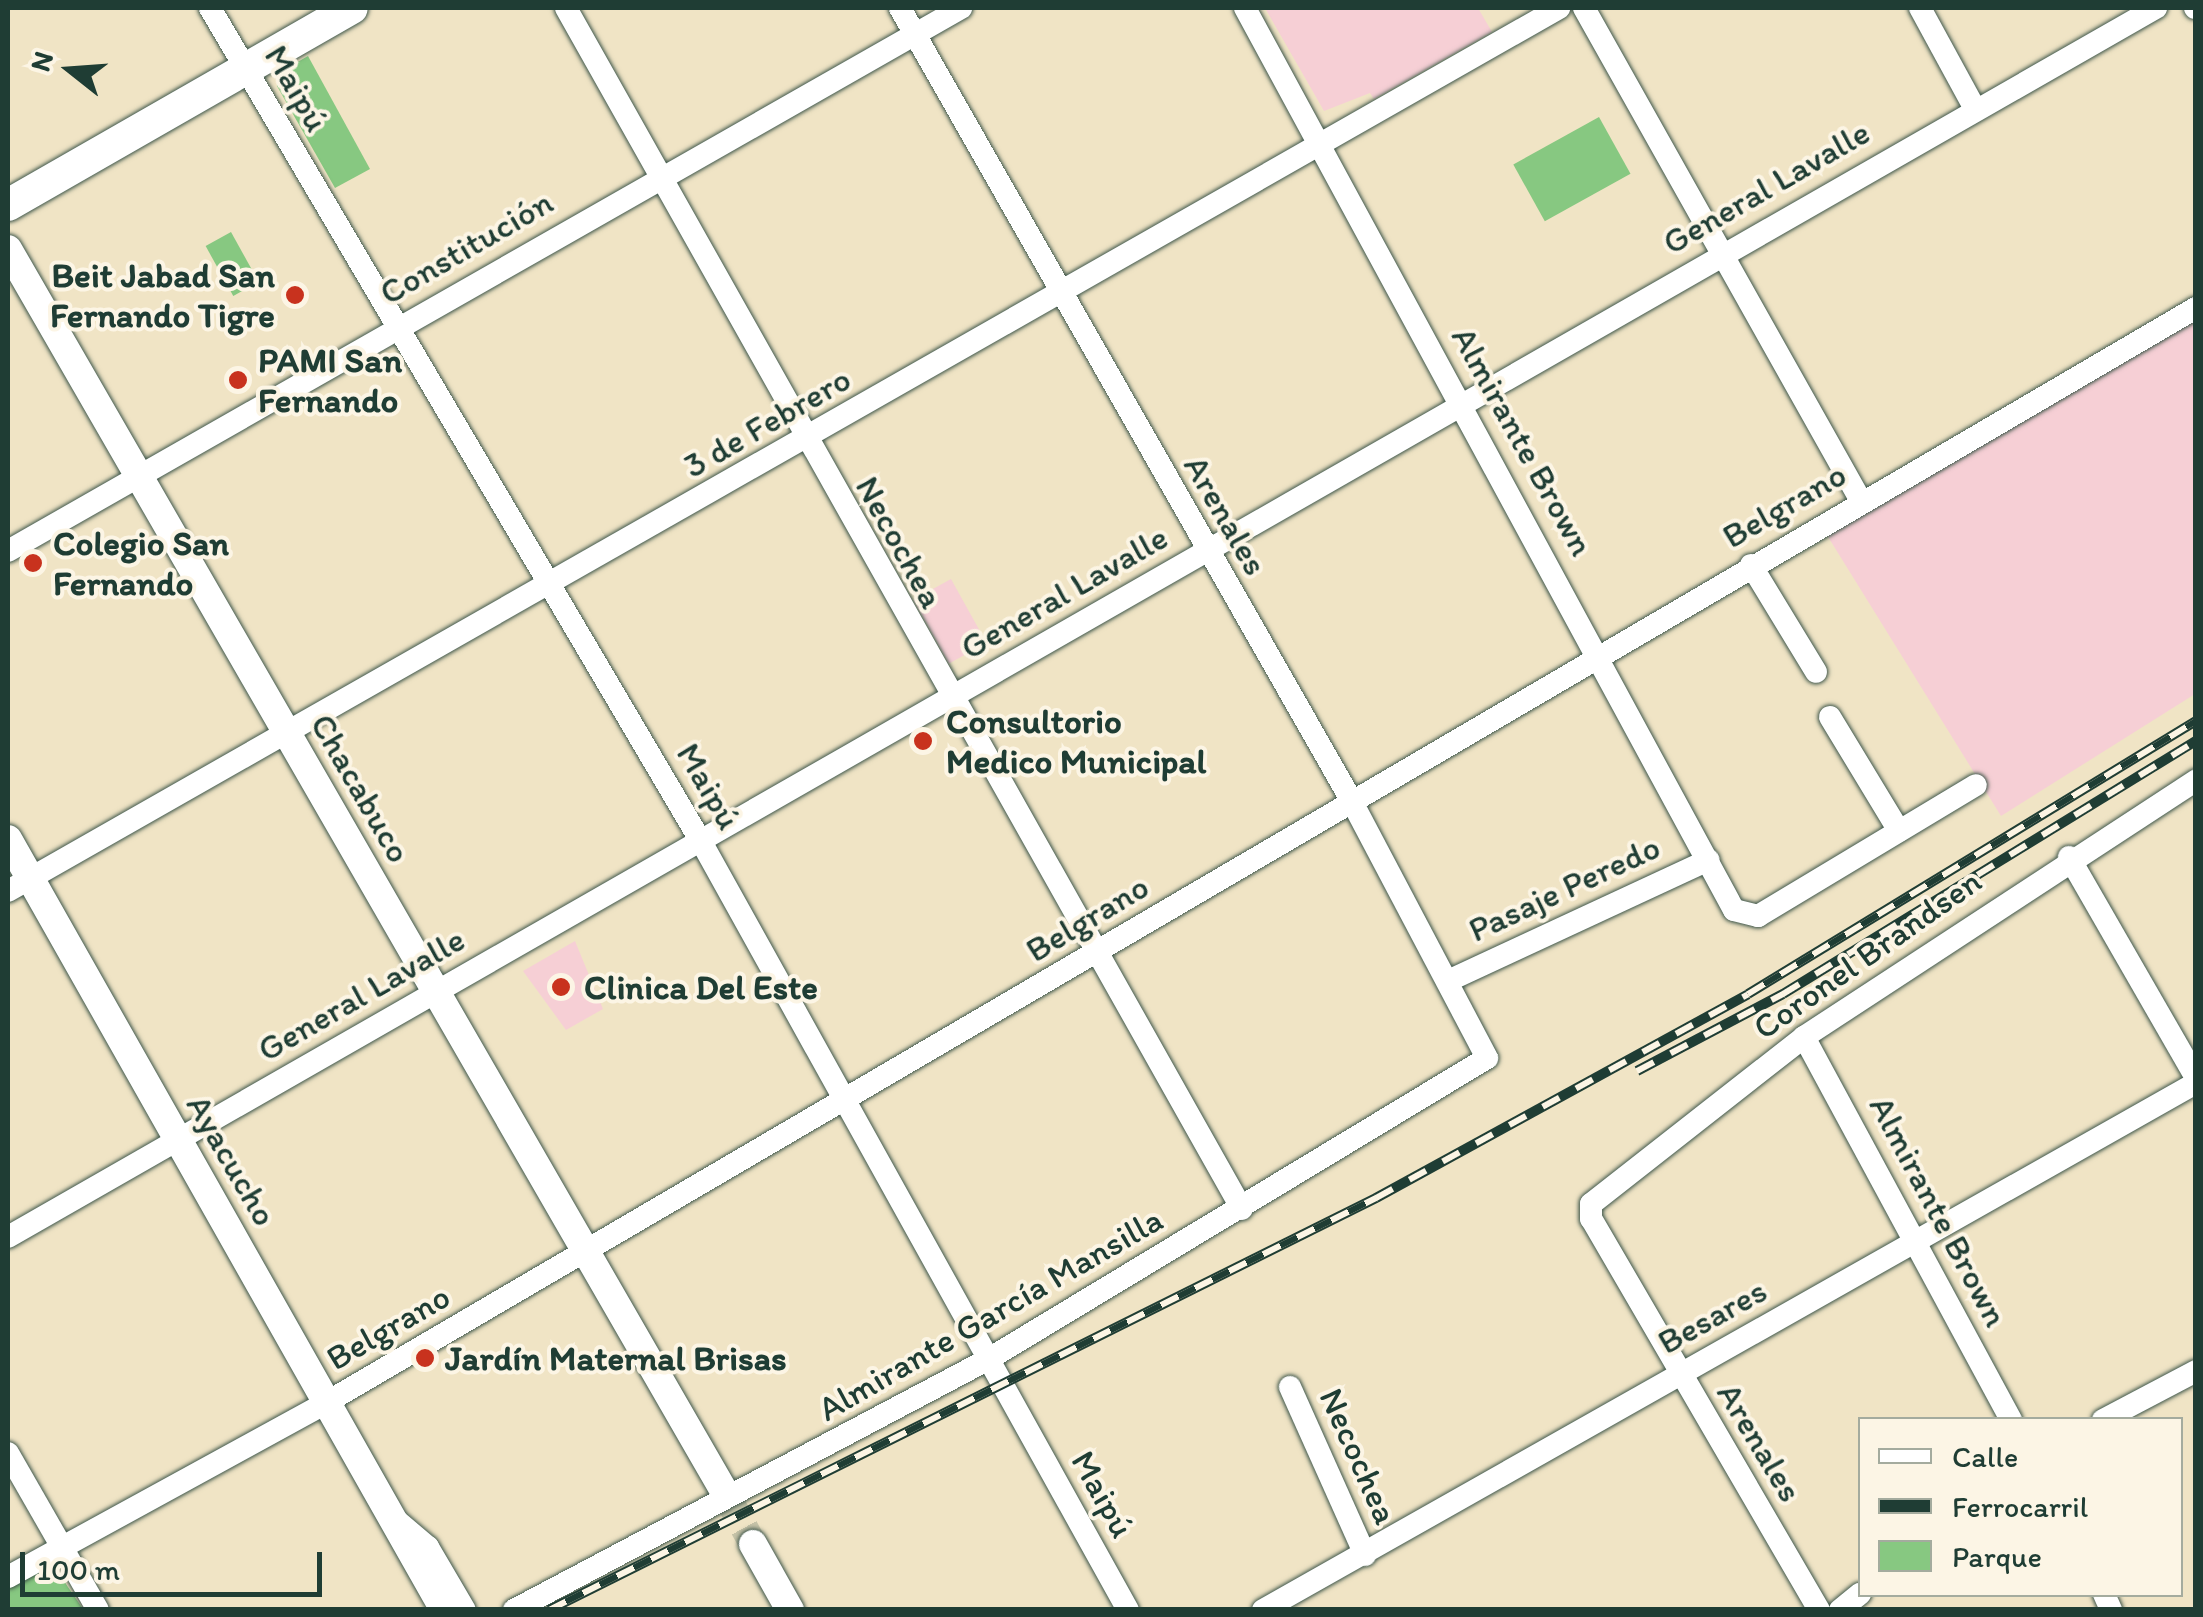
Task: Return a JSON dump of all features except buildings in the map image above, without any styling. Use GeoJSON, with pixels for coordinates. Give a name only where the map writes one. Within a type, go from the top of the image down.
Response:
{"type":"FeatureCollection","features":[{"type":"Feature","properties":{"kind":"main road"},"geometry":{"type":"LineString","coordinates":[[8,205],[352,8]]}},
{"type":"Feature","properties":{"kind":"street","name":"Maipú"},"geometry":{"type":"LineString","coordinates":[[210,8],[394,328],[552,587],[703,846],[1128,1610]]}},
{"type":"Feature","properties":{"kind":"street","name":"Necochea"},"geometry":{"type":"LineString","coordinates":[[566,8],[656,179],[948,699],[1242,1209]]}},
{"type":"Feature","properties":{"kind":"street","name":"Arenales"},"geometry":{"type":"LineString","coordinates":[[900,8],[1206,552],[1350,798],[1450,980],[1487,1058]]}},
{"type":"Feature","properties":{"kind":"street","name":"Constitución"},"geometry":{"type":"LineString","coordinates":[[8,552],[960,8]]}},
{"type":"Feature","properties":{"kind":"street","name":"Almirante Brown"},"geometry":{"type":"LineString","coordinates":[[1244,8],[1599,652],[1734,910],[1758,916],[1898,831]]}},
{"type":"Feature","properties":{"kind":"street","name":"3 de Febrero"},"geometry":{"type":"LineString","coordinates":[[19,884],[552,587],[1059,291],[1559,8]]}},
{"type":"Feature","properties":{"kind":"street"},"geometry":{"type":"LineString","coordinates":[[1584,8],[1861,502]]}},
{"type":"Feature","properties":{"kind":"street"},"geometry":{"type":"LineString","coordinates":[[1920,8],[1975,109]]}},
{"type":"Feature","properties":{"kind":"street","name":"General Lavalle"},"geometry":{"type":"LineString","coordinates":[[8,1237],[435,990],[703,846],[948,699],[1461,402],[2156,8]]}},
{"type":"Feature","properties":{"kind":"street","name":"Chacabuco"},"geometry":{"type":"LineString","coordinates":[[8,250],[435,990],[590,1250],[723,1499]]}},
{"type":"Feature","properties":{"kind":"street","name":"Belgrano"},"geometry":{"type":"LineString","coordinates":[[8,1578],[329,1402],[1098,954],[1350,798],[1599,652],[2196,308]]}},
{"type":"Feature","properties":{"kind":"street"},"geometry":{"type":"LineString","coordinates":[[1750,565],[1816,672]]}},
{"type":"Feature","properties":{"kind":"street"},"geometry":{"type":"LineString","coordinates":[[1830,716],[1898,831],[1976,785]]}},
{"type":"Feature","properties":{"kind":"street","name":"Coronel Brandsen"},"geometry":{"type":"LineString","coordinates":[[1590,1204],[1804,1037],[2070,857],[2196,780]]}},
{"type":"Feature","properties":{"kind":"street","name":"Ayacucho"},"geometry":{"type":"LineString","coordinates":[[8,838],[19,884],[176,1141],[394,1518],[428,1548],[465,1610]]}},
{"type":"Feature","properties":{"kind":"street"},"geometry":{"type":"LineString","coordinates":[[2070,857],[2196,1081]]}},
{"type":"Feature","properties":{"kind":"street","name":"Pasaje Peredo"},"geometry":{"type":"LineString","coordinates":[[1450,980],[1708,860]]}},
{"type":"Feature","properties":{"kind":"street","name":"Almirante Brown"},"geometry":{"type":"LineString","coordinates":[[1804,1037],[2009,1417]]}},
{"type":"Feature","properties":{"kind":"street","name":"Almirante García Mansilla"},"geometry":{"type":"LineString","coordinates":[[514,1610],[988,1360],[1487,1058]]}},
{"type":"Feature","properties":{"kind":"street","name":"Besares"},"geometry":{"type":"LineString","coordinates":[[1264,1610],[2196,1081]]}},
{"type":"Feature","properties":{"kind":"street","name":"Arenales"},"geometry":{"type":"LineString","coordinates":[[1590,1204],[1680,1374],[1819,1610]]}},
{"type":"Feature","properties":{"kind":"street"},"geometry":{"type":"LineString","coordinates":[[2109,1417],[2196,1370]]}},
{"type":"Feature","properties":{"kind":"street","name":"Necochea"},"geometry":{"type":"LineString","coordinates":[[1290,1386],[1365,1554]]}},
{"type":"Feature","properties":{"kind":"street"},"geometry":{"type":"LineString","coordinates":[[8,1453],[98,1610]]}},
{"type":"Feature","properties":{"kind":"street"},"geometry":{"type":"LineString","coordinates":[[394,1518],[444,1610]]}},
{"type":"Feature","properties":{"kind":"street","name":"Ayacucho"},"geometry":{"type":"LineString","coordinates":[[394,1518],[400,1559],[429,1610]]}},
{"type":"Feature","properties":{"kind":"street"},"geometry":{"type":"LineString","coordinates":[[753,1544],[790,1610]]}},
{"type":"Feature","properties":{"kind":"shaded area"},"geometry":{"type":"Polygon","coordinates":[[[1265,8],[1478,8],[1492,32],[1374,99],[1370,93],[1324,111],[1265,8]]]}},
{"type":"Feature","properties":{"kind":"shaded area"},"geometry":{"type":"Polygon","coordinates":[[[2195,315],[2195,694],[2001,816],[1825,532],[2195,315]]]}},
{"type":"Feature","properties":{"kind":"shaded area"},"geometry":{"type":"Polygon","coordinates":[[[951,579],[986,643],[949,664],[913,600],[951,579]]]}},
{"type":"Feature","properties":{"kind":"shaded area","name":"Clinica Del Este"},"geometry":{"type":"Polygon","coordinates":[[[575,941],[603,1009],[566,1030],[523,971],[575,941]]]}},
{"type":"Feature","properties":{"kind":"green space"},"geometry":{"type":"Polygon","coordinates":[[[308,56],[370,169],[335,188],[277,86],[280,72],[308,56]]]}},
{"type":"Feature","properties":{"kind":"green space"},"geometry":{"type":"Polygon","coordinates":[[[1599,117],[1631,174],[1545,221],[1513,165],[1599,117]]]}},
{"type":"Feature","properties":{"kind":"green space"},"geometry":{"type":"Polygon","coordinates":[[[231,232],[259,282],[233,296],[206,246],[231,232]]]}},
{"type":"Feature","properties":{"kind":"green space"},"geometry":{"type":"Polygon","coordinates":[[[51,1562],[83,1609],[8,1609],[8,1583],[51,1562]]]}},
{"type":"Feature","properties":{"kind":"tunnel"},"geometry":{"type":"LineString","coordinates":[[724,1491],[753,1544]]}},
{"type":"Feature","properties":{"kind":"railway"},"geometry":{"type":"LineString","coordinates":[[549,1610],[1376,1198],[1748,994],[2196,721]]}},
{"type":"Feature","properties":{"kind":"railway"},"geometry":{"type":"LineString","coordinates":[[1637,1071],[1783,994],[2196,741]]}},
{"type":"Feature","properties":{"kind":"place","name":"Beit Jabad San Fernando Tigre"},"geometry":{"type":"Point","coordinates":[295,295]}},
{"type":"Feature","properties":{"kind":"place","name":"PAMI San Fernando"},"geometry":{"type":"Point","coordinates":[238,380]}},
{"type":"Feature","properties":{"kind":"place","name":"Colegio San Fernando"},"geometry":{"type":"Point","coordinates":[33,563]}},
{"type":"Feature","properties":{"kind":"place","name":"Consultorio Medico Municipal"},"geometry":{"type":"Point","coordinates":[923,741]}},
{"type":"Feature","properties":{"kind":"place","name":"Clinica Del Este"},"geometry":{"type":"Point","coordinates":[561,987]}},
{"type":"Feature","properties":{"kind":"place","name":"Jardín Maternal Brisas"},"geometry":{"type":"Point","coordinates":[425,1358]}}]}
